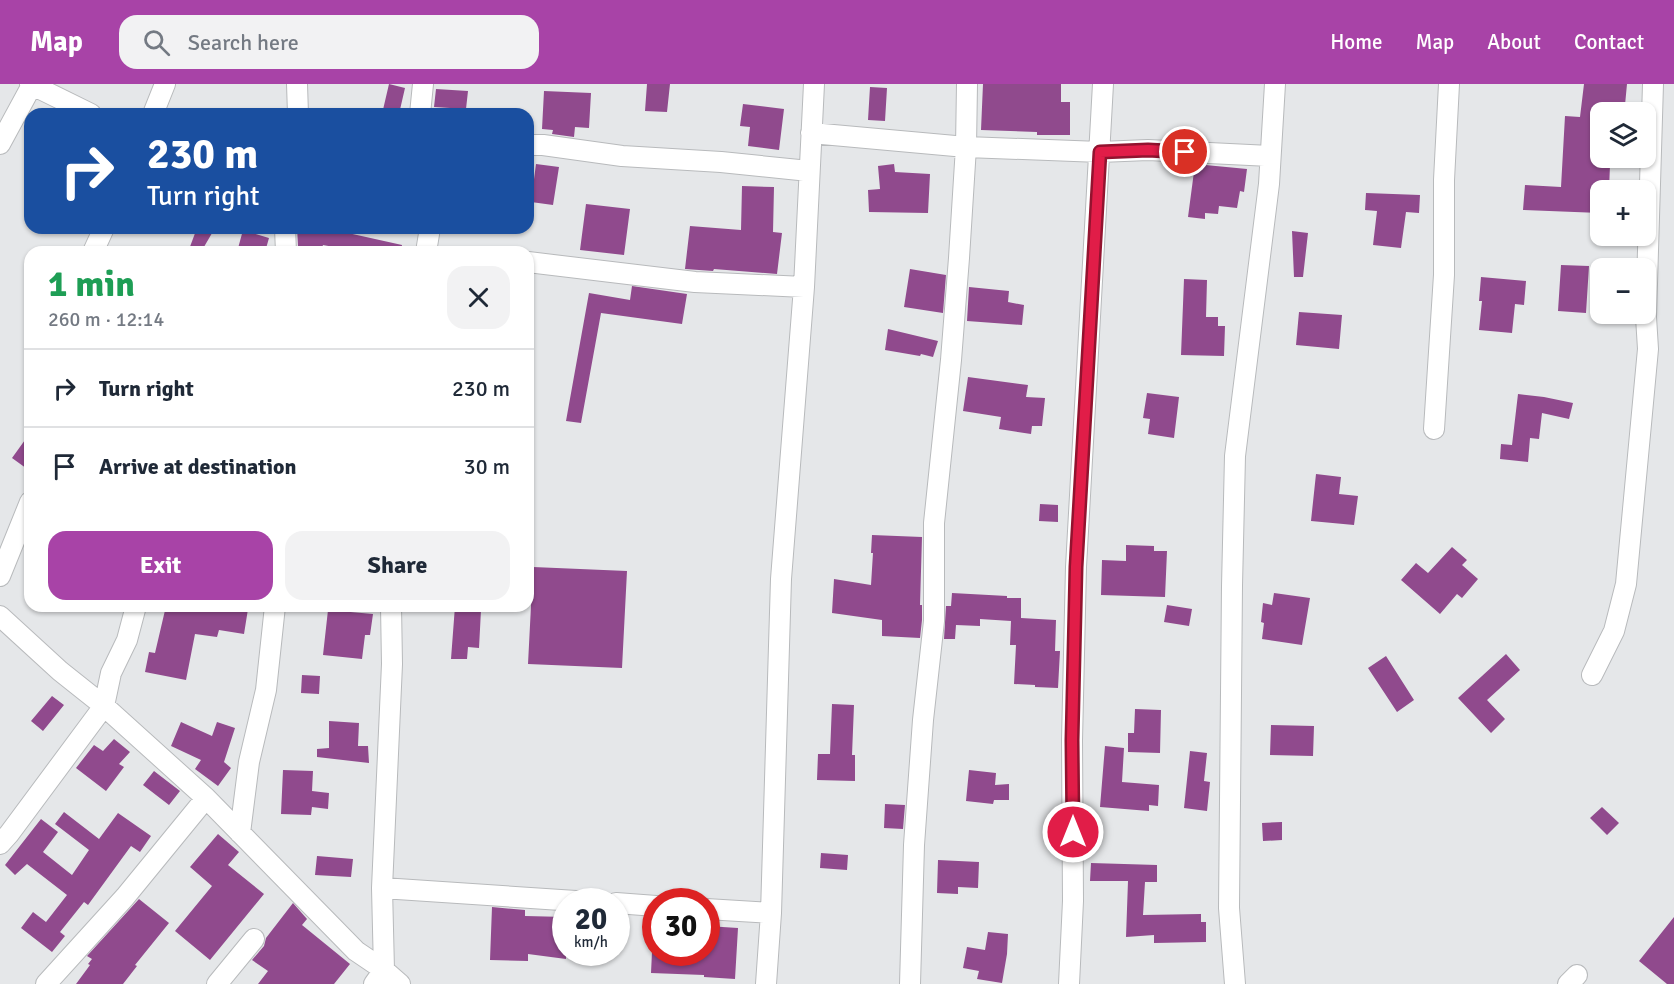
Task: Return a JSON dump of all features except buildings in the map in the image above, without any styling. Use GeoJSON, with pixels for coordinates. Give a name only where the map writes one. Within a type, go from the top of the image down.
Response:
{"type":"FeatureCollection","features":[{"type":"Feature","properties":{"kind":"street"},"geometry":{"type":"LineString","coordinates":[[155,108],[165,84]]}},
{"type":"Feature","properties":{"kind":"street"},"geometry":{"type":"LineString","coordinates":[[297,84],[298,108]]}},
{"type":"Feature","properties":{"kind":"street"},"geometry":{"type":"LineString","coordinates":[[421,108],[423,84]]}},
{"type":"Feature","properties":{"kind":"street"},"geometry":{"type":"LineString","coordinates":[[766,984],[771,913],[781,579],[804,287],[814,84]]}},
{"type":"Feature","properties":{"kind":"street"},"geometry":{"type":"LineString","coordinates":[[910,984],[914,845],[922,720],[934,621],[934,522],[951,360],[966,147],[967,84]]}},
{"type":"Feature","properties":{"kind":"street"},"geometry":{"type":"LineString","coordinates":[[1069,984],[1073,901],[1072,740],[1076,567],[1103,84]]}},
{"type":"Feature","properties":{"kind":"street"},"geometry":{"type":"LineString","coordinates":[[1235,984],[1229,908],[1235,456],[1267,196],[1275,84]]}},
{"type":"Feature","properties":{"kind":"street"},"geometry":{"type":"LineString","coordinates":[[1434,429],[1444,275],[1444,180],[1449,84]]}},
{"type":"Feature","properties":{"kind":"street"},"geometry":{"type":"LineString","coordinates":[[1592,675],[1614,631],[1626,584],[1648,349],[1646,317],[1653,84]]}},
{"type":"Feature","properties":{"kind":"street"},"geometry":{"type":"LineString","coordinates":[[0,144],[31,85],[78,108]]}},
{"type":"Feature","properties":{"kind":"street"},"geometry":{"type":"LineString","coordinates":[[811,133],[966,147],[1100,152],[1148,150],[1270,156]]}},
{"type":"Feature","properties":{"kind":"street"},"geometry":{"type":"LineString","coordinates":[[534,145],[622,156],[721,162],[809,171]]}},
{"type":"Feature","properties":{"kind":"street"},"geometry":{"type":"LineString","coordinates":[[534,263],[695,282],[804,287]]}},
{"type":"Feature","properties":{"kind":"street"},"geometry":{"type":"LineString","coordinates":[[0,576],[24,517]]}},
{"type":"Feature","properties":{"kind":"street"},"geometry":{"type":"LineString","coordinates":[[0,844],[104,706],[111,673],[127,640],[134,612]]}},
{"type":"Feature","properties":{"kind":"street"},"geometry":{"type":"LineString","coordinates":[[240,833],[249,762],[266,690],[274,612]]}},
{"type":"Feature","properties":{"kind":"street"},"geometry":{"type":"LineString","coordinates":[[379,977],[392,664],[391,612]]}},
{"type":"Feature","properties":{"kind":"street"},"geometry":{"type":"LineString","coordinates":[[0,616],[206,798],[379,977],[400,984]]}},
{"type":"Feature","properties":{"kind":"street"},"geometry":{"type":"LineString","coordinates":[[46,984],[126,897],[206,798]]}},
{"type":"Feature","properties":{"kind":"street"},"geometry":{"type":"LineString","coordinates":[[382,888],[552,899]]}},
{"type":"Feature","properties":{"kind":"street"},"geometry":{"type":"LineString","coordinates":[[720,910],[771,913]]}},
{"type":"Feature","properties":{"kind":"street"},"geometry":{"type":"LineString","coordinates":[[218,984],[254,939]]}},
{"type":"Feature","properties":{"kind":"route"},"geometry":{"type":"LineString","coordinates":[[1073,832],[1072,740],[1076,567],[1100,152],[1148,150],[1185,152]]}}]}
